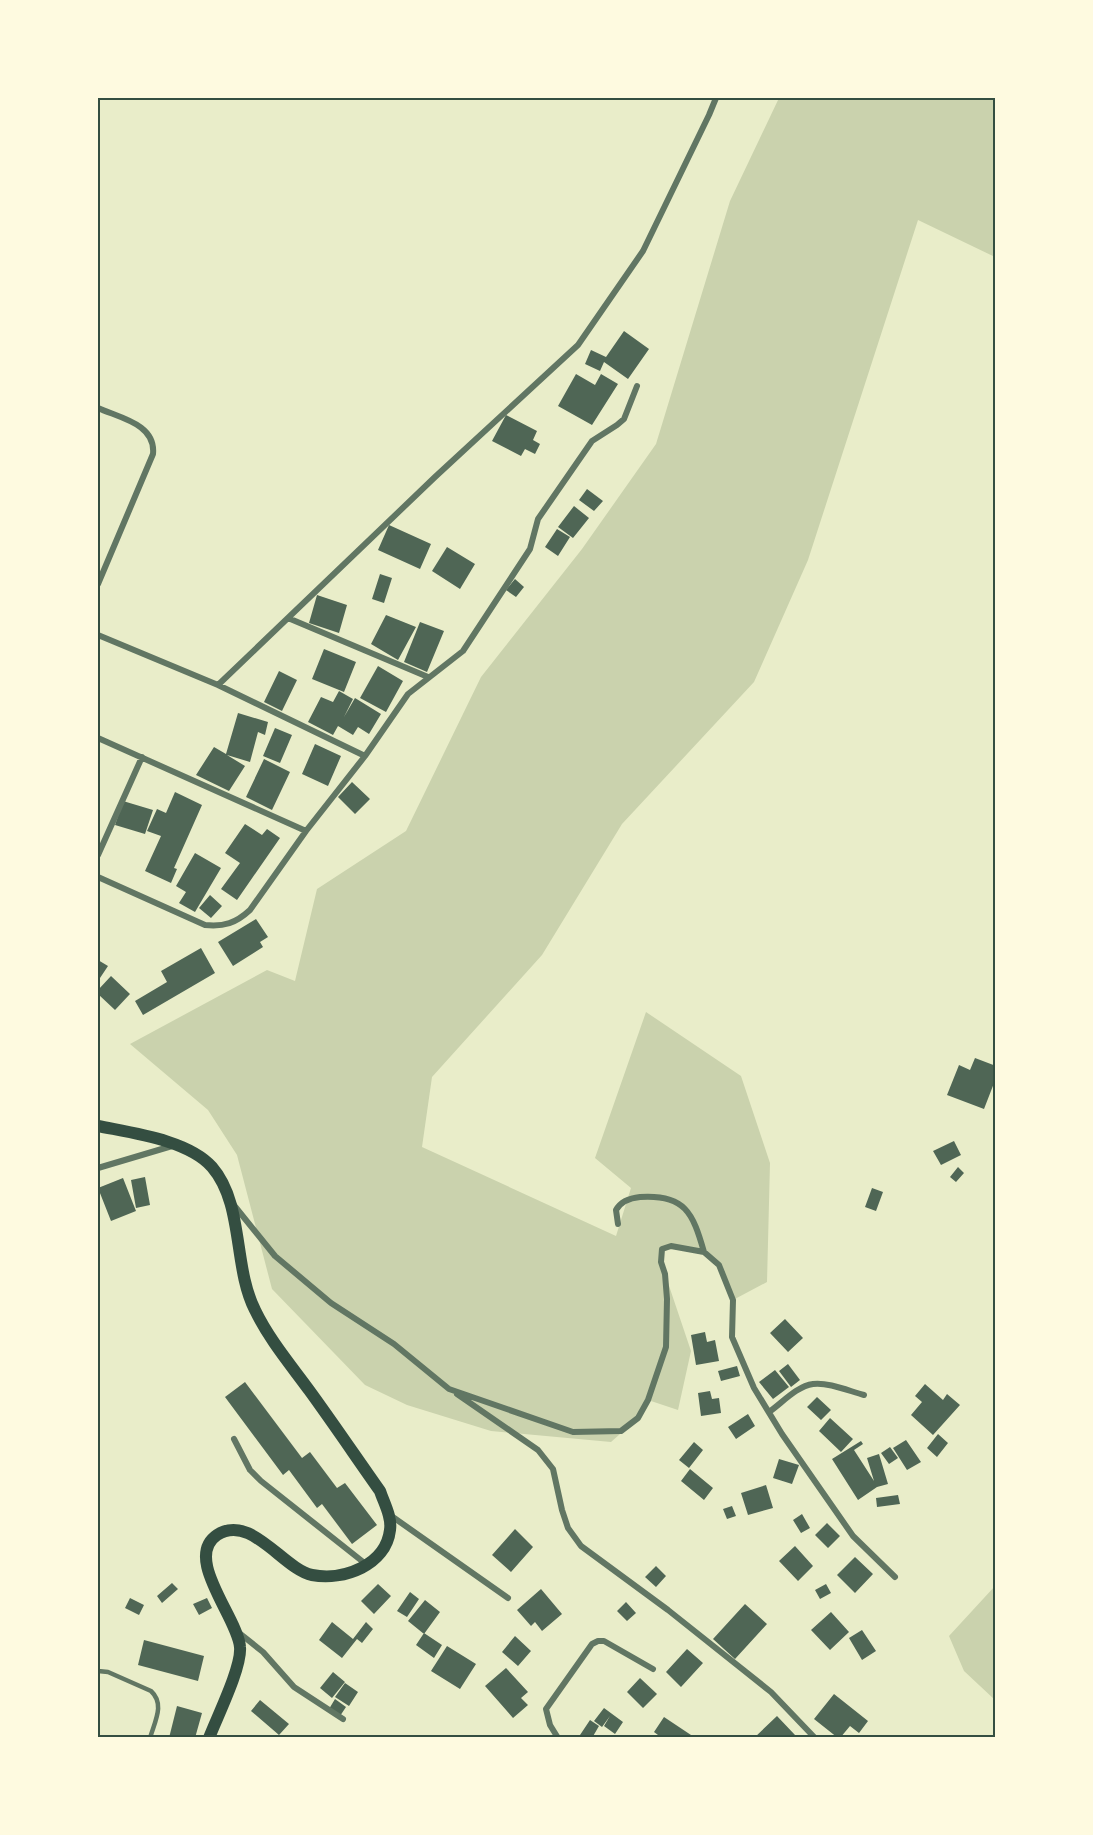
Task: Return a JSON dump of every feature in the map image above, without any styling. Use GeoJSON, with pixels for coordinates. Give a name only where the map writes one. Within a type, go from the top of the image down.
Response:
{"type":"FeatureCollection","features":[{"type":"Feature","properties":{"kind":"main road"},"geometry":{"type":"LineString","coordinates":[[98,1126],[143,1135],[175,1145],[196,1154],[210,1165],[229,1199],[244,1274],[255,1310],[276,1345],[380,1491],[387,1513],[390,1530],[383,1551],[368,1565],[345,1574],[312,1575],[296,1568],[276,1550],[248,1534],[234,1530],[224,1531],[208,1544],[207,1567],[235,1629],[240,1647],[239,1657],[208,1737]]}},
{"type":"Feature","properties":{"kind":"street"},"geometry":{"type":"LineString","coordinates":[[218,685],[578,345],[643,251],[716,98]]}},
{"type":"Feature","properties":{"kind":"street"},"geometry":{"type":"LineString","coordinates":[[98,877],[205,925],[230,924],[250,910],[306,831],[365,756],[408,694],[463,651],[530,549],[538,519],[592,441],[617,426],[624,419],[637,386]]}},
{"type":"Feature","properties":{"kind":"street"},"geometry":{"type":"LineString","coordinates":[[98,408],[141,427],[150,435],[153,447],[153,454],[98,584]]}},
{"type":"Feature","properties":{"kind":"street"},"geometry":{"type":"LineString","coordinates":[[288,618],[428,677]]}},
{"type":"Feature","properties":{"kind":"street"},"geometry":{"type":"LineString","coordinates":[[98,635],[218,685],[365,756]]}},
{"type":"Feature","properties":{"kind":"street"},"geometry":{"type":"LineString","coordinates":[[98,738],[306,831]]}},
{"type":"Feature","properties":{"kind":"street"},"geometry":{"type":"LineString","coordinates":[[98,855],[142,757]]}},
{"type":"Feature","properties":{"kind":"street"},"geometry":{"type":"LineString","coordinates":[[98,1168],[175,1145]]}},
{"type":"Feature","properties":{"kind":"street"},"geometry":{"type":"LineString","coordinates":[[618,1224],[616,1210],[620,1203],[634,1198],[668,1197],[678,1203],[688,1214],[697,1230],[704,1252]]}},
{"type":"Feature","properties":{"kind":"street"},"geometry":{"type":"LineString","coordinates":[[229,1199],[275,1256],[331,1303],[393,1344],[449,1389],[538,1450],[549,1461],[553,1469],[568,1528],[581,1546],[668,1610],[771,1692],[814,1737]]}},
{"type":"Feature","properties":{"kind":"street"},"geometry":{"type":"LineString","coordinates":[[449,1389],[573,1432],[621,1431],[638,1418],[648,1400],[666,1347],[667,1299],[665,1274],[661,1262],[662,1249],[671,1246],[704,1252],[719,1265],[733,1299],[732,1337],[754,1388],[853,1536],[896,1577]]}},
{"type":"Feature","properties":{"kind":"street"},"geometry":{"type":"LineString","coordinates":[[769,1412],[798,1390],[812,1384],[864,1395]]}},
{"type":"Feature","properties":{"kind":"street"},"geometry":{"type":"LineString","coordinates":[[234,1439],[250,1470],[368,1565]]}},
{"type":"Feature","properties":{"kind":"street"},"geometry":{"type":"LineString","coordinates":[[387,1513],[508,1598]]}},
{"type":"Feature","properties":{"kind":"street"},"geometry":{"type":"LineString","coordinates":[[235,1629],[263,1652],[294,1687],[343,1719]]}},
{"type":"Feature","properties":{"kind":"street"},"geometry":{"type":"LineString","coordinates":[[558,1737],[550,1725],[546,1708],[592,1644],[604,1641],[653,1670]]}},
{"type":"Feature","properties":{"kind":"lane"},"geometry":{"type":"LineString","coordinates":[[98,1671],[108,1672],[151,1691],[157,1696],[160,1703],[150,1737]]}},
{"type":"Feature","properties":{"kind":"green space"},"geometry":{"type":"Polygon","coordinates":[[[779,98],[995,98],[995,257],[918,220],[808,560],[754,682],[622,824],[542,955],[432,1077],[422,1147],[616,1236],[631,1188],[595,1158],[646,1012],[741,1076],[770,1163],[767,1282],[733,1300],[723,1274],[714,1261],[690,1250],[662,1249],[661,1262],[691,1351],[678,1410],[648,1400],[638,1418],[611,1442],[491,1431],[407,1405],[365,1385],[272,1289],[237,1155],[208,1110],[130,1044],[267,970],[295,981],[317,889],[406,831],[481,677],[582,549],[656,444],[730,201],[779,98]]]}},
{"type":"Feature","properties":{"kind":"green space"},"geometry":{"type":"Polygon","coordinates":[[[995,1586],[995,1700],[964,1671],[949,1636],[995,1586]]]}},
{"type":"Feature","properties":{"kind":"building"},"geometry":{"type":"Polygon","coordinates":[[[624,331],[649,349],[628,379],[604,362],[600,371],[585,364],[591,350],[606,357],[624,331]]]}},
{"type":"Feature","properties":{"kind":"building"},"geometry":{"type":"Polygon","coordinates":[[[576,374],[595,385],[601,374],[618,384],[592,425],[558,406],[576,374]]]}},
{"type":"Feature","properties":{"kind":"building"},"geometry":{"type":"Polygon","coordinates":[[[506,415],[537,431],[533,440],[540,444],[535,454],[525,449],[521,456],[492,441],[506,415]]]}},
{"type":"Feature","properties":{"kind":"building"},"geometry":{"type":"Polygon","coordinates":[[[587,489],[603,501],[594,511],[579,500],[587,489]]]}},
{"type":"Feature","properties":{"kind":"building"},"geometry":{"type":"Polygon","coordinates":[[[574,506],[589,518],[573,538],[558,527],[574,506]]]}},
{"type":"Feature","properties":{"kind":"building"},"geometry":{"type":"Polygon","coordinates":[[[389,525],[431,544],[420,569],[378,550],[389,525]]]}},
{"type":"Feature","properties":{"kind":"building"},"geometry":{"type":"Polygon","coordinates":[[[557,529],[570,537],[558,556],[545,547],[557,529]]]}},
{"type":"Feature","properties":{"kind":"building"},"geometry":{"type":"Polygon","coordinates":[[[447,547],[475,564],[460,589],[432,571],[447,547]]]}},
{"type":"Feature","properties":{"kind":"building"},"geometry":{"type":"Polygon","coordinates":[[[380,574],[392,578],[384,603],[372,599],[380,574]]]}},
{"type":"Feature","properties":{"kind":"building"},"geometry":{"type":"Polygon","coordinates":[[[515,579],[524,587],[516,597],[506,590],[515,579]]]}},
{"type":"Feature","properties":{"kind":"building"},"geometry":{"type":"Polygon","coordinates":[[[317,595],[347,605],[339,633],[309,623],[317,595]]]}},
{"type":"Feature","properties":{"kind":"building"},"geometry":{"type":"Polygon","coordinates":[[[386,615],[416,627],[398,660],[371,644],[386,615]]]}},
{"type":"Feature","properties":{"kind":"building"},"geometry":{"type":"Polygon","coordinates":[[[420,622],[444,631],[427,672],[404,662],[420,622]]]}},
{"type":"Feature","properties":{"kind":"building"},"geometry":{"type":"Polygon","coordinates":[[[324,649],[356,662],[344,692],[312,679],[324,649]]]}},
{"type":"Feature","properties":{"kind":"building"},"geometry":{"type":"Polygon","coordinates":[[[378,666],[403,681],[386,712],[360,698],[378,666]]]}},
{"type":"Feature","properties":{"kind":"building"},"geometry":{"type":"Polygon","coordinates":[[[279,671],[297,680],[282,711],[264,702],[279,671]]]}},
{"type":"Feature","properties":{"kind":"building"},"geometry":{"type":"Polygon","coordinates":[[[339,691],[353,699],[344,717],[355,698],[381,714],[369,734],[358,727],[353,735],[338,726],[333,735],[308,722],[321,697],[333,702],[339,691]]]}},
{"type":"Feature","properties":{"kind":"building"},"geometry":{"type":"Polygon","coordinates":[[[238,713],[268,722],[265,735],[258,732],[250,762],[227,755],[245,766],[229,791],[196,775],[214,747],[226,754],[238,713]]]}},
{"type":"Feature","properties":{"kind":"building"},"geometry":{"type":"Polygon","coordinates":[[[275,728],[292,735],[280,763],[263,756],[275,728]]]}},
{"type":"Feature","properties":{"kind":"building"},"geometry":{"type":"Polygon","coordinates":[[[315,744],[341,756],[328,786],[302,774],[315,744]]]}},
{"type":"Feature","properties":{"kind":"building"},"geometry":{"type":"Polygon","coordinates":[[[264,759],[290,772],[272,810],[246,797],[264,759]]]}},
{"type":"Feature","properties":{"kind":"building"},"geometry":{"type":"Polygon","coordinates":[[[352,782],[370,799],[355,814],[338,797],[352,782]]]}},
{"type":"Feature","properties":{"kind":"building"},"geometry":{"type":"Polygon","coordinates":[[[175,792],[202,805],[174,868],[177,869],[171,883],[145,871],[161,836],[147,831],[157,809],[166,813],[175,792]]]}},
{"type":"Feature","properties":{"kind":"building"},"geometry":{"type":"Polygon","coordinates":[[[123,801],[153,810],[145,834],[115,825],[123,801]]]}},
{"type":"Feature","properties":{"kind":"building"},"geometry":{"type":"Polygon","coordinates":[[[245,824],[262,835],[267,829],[280,838],[237,900],[221,889],[240,863],[225,853],[245,824]]]}},
{"type":"Feature","properties":{"kind":"building"},"geometry":{"type":"Polygon","coordinates":[[[195,853],[221,868],[195,912],[179,903],[186,892],[176,886],[195,853]]]}},
{"type":"Feature","properties":{"kind":"building"},"geometry":{"type":"Polygon","coordinates":[[[210,895],[222,906],[211,918],[199,908],[210,895]]]}},
{"type":"Feature","properties":{"kind":"building"},"geometry":{"type":"Polygon","coordinates":[[[256,919],[268,937],[260,942],[263,947],[233,966],[218,942],[256,919]]]}},
{"type":"Feature","properties":{"kind":"building"},"geometry":{"type":"Polygon","coordinates":[[[201,948],[215,973],[143,1015],[135,1001],[167,982],[161,971],[201,948]]]}},
{"type":"Feature","properties":{"kind":"building"},"geometry":{"type":"Polygon","coordinates":[[[98,960],[108,966],[100,978],[98,976],[98,960]]]}},
{"type":"Feature","properties":{"kind":"building"},"geometry":{"type":"Polygon","coordinates":[[[111,976],[130,994],[115,1010],[98,994],[98,990],[111,976]]]}},
{"type":"Feature","properties":{"kind":"building"},"geometry":{"type":"Polygon","coordinates":[[[975,1058],[996,1066],[996,1078],[984,1109],[947,1095],[959,1065],[970,1070],[975,1058]]]}},
{"type":"Feature","properties":{"kind":"building"},"geometry":{"type":"Polygon","coordinates":[[[954,1141],[961,1155],[941,1165],[933,1151],[954,1141]]]}},
{"type":"Feature","properties":{"kind":"building"},"geometry":{"type":"Polygon","coordinates":[[[958,1167],[964,1173],[956,1182],[950,1177],[958,1167]]]}},
{"type":"Feature","properties":{"kind":"building"},"geometry":{"type":"Polygon","coordinates":[[[145,1177],[150,1205],[136,1208],[131,1180],[145,1177]]]}},
{"type":"Feature","properties":{"kind":"building"},"geometry":{"type":"Polygon","coordinates":[[[123,1178],[136,1211],[111,1221],[98,1188],[123,1178]]]}},
{"type":"Feature","properties":{"kind":"building"},"geometry":{"type":"Polygon","coordinates":[[[872,1188],[883,1192],[876,1211],[865,1207],[872,1188]]]}},
{"type":"Feature","properties":{"kind":"building"},"geometry":{"type":"Polygon","coordinates":[[[785,1319],[803,1338],[788,1352],[770,1333],[785,1319]]]}},
{"type":"Feature","properties":{"kind":"building"},"geometry":{"type":"Polygon","coordinates":[[[705,1332],[707,1342],[715,1340],[719,1361],[696,1365],[691,1335],[705,1332]]]}},
{"type":"Feature","properties":{"kind":"building"},"geometry":{"type":"Polygon","coordinates":[[[788,1364],[800,1380],[791,1387],[779,1371],[788,1364]]]}},
{"type":"Feature","properties":{"kind":"building"},"geometry":{"type":"Polygon","coordinates":[[[737,1366],[740,1376],[721,1381],[718,1371],[737,1366]]]}},
{"type":"Feature","properties":{"kind":"building"},"geometry":{"type":"Polygon","coordinates":[[[775,1370],[789,1387],[773,1399],[759,1382],[775,1370]]]}},
{"type":"Feature","properties":{"kind":"building"},"geometry":{"type":"Polygon","coordinates":[[[245,1382],[302,1458],[310,1452],[337,1488],[345,1483],[377,1525],[352,1544],[322,1504],[317,1508],[289,1470],[283,1475],[225,1397],[245,1382]]]}},
{"type":"Feature","properties":{"kind":"building"},"geometry":{"type":"Polygon","coordinates":[[[925,1384],[943,1400],[947,1394],[960,1405],[933,1435],[911,1415],[922,1402],[915,1396],[925,1384]]]}},
{"type":"Feature","properties":{"kind":"building"},"geometry":{"type":"Polygon","coordinates":[[[710,1391],[712,1399],[719,1398],[721,1413],[701,1416],[698,1393],[710,1391]]]}},
{"type":"Feature","properties":{"kind":"building"},"geometry":{"type":"Polygon","coordinates":[[[817,1397],[831,1410],[821,1420],[807,1407],[817,1397]]]}},
{"type":"Feature","properties":{"kind":"building"},"geometry":{"type":"Polygon","coordinates":[[[748,1414],[755,1426],[736,1439],[728,1427],[748,1414]]]}},
{"type":"Feature","properties":{"kind":"building"},"geometry":{"type":"Polygon","coordinates":[[[830,1418],[853,1439],[841,1452],[819,1431],[830,1418]]]}},
{"type":"Feature","properties":{"kind":"building"},"geometry":{"type":"Polygon","coordinates":[[[938,1434],[948,1443],[937,1457],[927,1448],[938,1434]]]}},
{"type":"Feature","properties":{"kind":"building"},"geometry":{"type":"Polygon","coordinates":[[[906,1440],[921,1462],[907,1470],[893,1448],[906,1440]]]}},
{"type":"Feature","properties":{"kind":"building"},"geometry":{"type":"Polygon","coordinates":[[[861,1441],[863,1444],[854,1450],[874,1481],[867,1458],[879,1454],[888,1484],[877,1487],[858,1500],[832,1459],[861,1441]]]}},
{"type":"Feature","properties":{"kind":"building"},"geometry":{"type":"Polygon","coordinates":[[[694,1442],[703,1450],[689,1468],[679,1460],[694,1442]]]}},
{"type":"Feature","properties":{"kind":"building"},"geometry":{"type":"Polygon","coordinates":[[[890,1447],[898,1458],[889,1464],[881,1453],[890,1447]]]}},
{"type":"Feature","properties":{"kind":"building"},"geometry":{"type":"Polygon","coordinates":[[[779,1459],[799,1465],[792,1484],[773,1478],[779,1459]]]}},
{"type":"Feature","properties":{"kind":"building"},"geometry":{"type":"Polygon","coordinates":[[[690,1469],[713,1488],[704,1500],[681,1481],[690,1469]]]}},
{"type":"Feature","properties":{"kind":"building"},"geometry":{"type":"Polygon","coordinates":[[[766,1485],[773,1508],[748,1515],[741,1493],[766,1485]]]}},
{"type":"Feature","properties":{"kind":"building"},"geometry":{"type":"Polygon","coordinates":[[[898,1495],[900,1504],[877,1507],[876,1498],[898,1495]]]}},
{"type":"Feature","properties":{"kind":"building"},"geometry":{"type":"Polygon","coordinates":[[[732,1506],[736,1516],[727,1519],[723,1509],[732,1506]]]}},
{"type":"Feature","properties":{"kind":"building"},"geometry":{"type":"Polygon","coordinates":[[[802,1514],[810,1528],[801,1533],[793,1520],[802,1514]]]}},
{"type":"Feature","properties":{"kind":"building"},"geometry":{"type":"Polygon","coordinates":[[[827,1523],[840,1536],[828,1548],[815,1535],[827,1523]]]}},
{"type":"Feature","properties":{"kind":"building"},"geometry":{"type":"Polygon","coordinates":[[[515,1529],[533,1547],[511,1572],[492,1555],[515,1529]]]}},
{"type":"Feature","properties":{"kind":"building"},"geometry":{"type":"Polygon","coordinates":[[[795,1546],[813,1566],[798,1581],[779,1561],[795,1546]]]}},
{"type":"Feature","properties":{"kind":"building"},"geometry":{"type":"Polygon","coordinates":[[[855,1557],[873,1574],[855,1593],[837,1575],[855,1557]]]}},
{"type":"Feature","properties":{"kind":"building"},"geometry":{"type":"Polygon","coordinates":[[[656,1566],[666,1576],[656,1587],[645,1577],[656,1566]]]}},
{"type":"Feature","properties":{"kind":"building"},"geometry":{"type":"Polygon","coordinates":[[[172,1583],[178,1589],[162,1603],[157,1596],[172,1583]]]}},
{"type":"Feature","properties":{"kind":"building"},"geometry":{"type":"Polygon","coordinates":[[[378,1584],[391,1596],[374,1614],[361,1601],[378,1584]]]}},
{"type":"Feature","properties":{"kind":"building"},"geometry":{"type":"Polygon","coordinates":[[[826,1584],[831,1593],[820,1599],[815,1590],[826,1584]]]}},
{"type":"Feature","properties":{"kind":"building"},"geometry":{"type":"Polygon","coordinates":[[[541,1589],[562,1614],[542,1631],[535,1622],[531,1626],[517,1610],[541,1589]]]}},
{"type":"Feature","properties":{"kind":"building"},"geometry":{"type":"Polygon","coordinates":[[[410,1592],[419,1599],[407,1617],[397,1611],[410,1592]]]}},
{"type":"Feature","properties":{"kind":"building"},"geometry":{"type":"Polygon","coordinates":[[[130,1598],[144,1605],[139,1615],[125,1608],[130,1598]]]}},
{"type":"Feature","properties":{"kind":"building"},"geometry":{"type":"Polygon","coordinates":[[[207,1598],[212,1608],[199,1615],[193,1604],[207,1598]]]}},
{"type":"Feature","properties":{"kind":"building"},"geometry":{"type":"Polygon","coordinates":[[[425,1600],[440,1612],[424,1634],[408,1621],[425,1600]]]}},
{"type":"Feature","properties":{"kind":"building"},"geometry":{"type":"Polygon","coordinates":[[[626,1602],[636,1613],[627,1621],[617,1611],[626,1602]]]}},
{"type":"Feature","properties":{"kind":"building"},"geometry":{"type":"Polygon","coordinates":[[[745,1604],[767,1624],[735,1659],[713,1639],[745,1604]]]}},
{"type":"Feature","properties":{"kind":"building"},"geometry":{"type":"Polygon","coordinates":[[[831,1612],[849,1632],[830,1650],[811,1630],[831,1612]]]}},
{"type":"Feature","properties":{"kind":"building"},"geometry":{"type":"Polygon","coordinates":[[[332,1622],[353,1639],[366,1622],[373,1629],[362,1643],[357,1639],[342,1658],[319,1640],[332,1622]]]}},
{"type":"Feature","properties":{"kind":"building"},"geometry":{"type":"Polygon","coordinates":[[[862,1630],[876,1651],[862,1660],[849,1638],[862,1630]]]}},
{"type":"Feature","properties":{"kind":"building"},"geometry":{"type":"Polygon","coordinates":[[[424,1633],[442,1645],[434,1658],[416,1645],[424,1633]]]}},
{"type":"Feature","properties":{"kind":"building"},"geometry":{"type":"Polygon","coordinates":[[[515,1636],[531,1651],[518,1666],[502,1652],[515,1636]]]}},
{"type":"Feature","properties":{"kind":"building"},"geometry":{"type":"Polygon","coordinates":[[[144,1640],[204,1656],[198,1681],[138,1665],[144,1640]]]}},
{"type":"Feature","properties":{"kind":"building"},"geometry":{"type":"Polygon","coordinates":[[[447,1646],[476,1664],[460,1689],[431,1671],[447,1646]]]}},
{"type":"Feature","properties":{"kind":"building"},"geometry":{"type":"Polygon","coordinates":[[[687,1649],[703,1663],[681,1687],[666,1672],[687,1649]]]}},
{"type":"Feature","properties":{"kind":"building"},"geometry":{"type":"Polygon","coordinates":[[[506,1668],[528,1692],[521,1698],[528,1705],[513,1718],[485,1686],[506,1668]]]}},
{"type":"Feature","properties":{"kind":"building"},"geometry":{"type":"Polygon","coordinates":[[[333,1672],[345,1682],[332,1698],[320,1688],[333,1672]]]}},
{"type":"Feature","properties":{"kind":"building"},"geometry":{"type":"Polygon","coordinates":[[[640,1678],[657,1694],[643,1708],[627,1692],[640,1678]]]}},
{"type":"Feature","properties":{"kind":"building"},"geometry":{"type":"Polygon","coordinates":[[[345,1683],[358,1692],[349,1706],[335,1697],[345,1683]]]}},
{"type":"Feature","properties":{"kind":"building"},"geometry":{"type":"Polygon","coordinates":[[[834,1694],[868,1721],[859,1733],[850,1726],[838,1738],[814,1719],[834,1694]]]}},
{"type":"Feature","properties":{"kind":"building"},"geometry":{"type":"Polygon","coordinates":[[[335,1699],[346,1707],[340,1716],[329,1709],[335,1699]]]}},
{"type":"Feature","properties":{"kind":"building"},"geometry":{"type":"Polygon","coordinates":[[[260,1700],[289,1724],[279,1735],[251,1711],[260,1700]]]}},
{"type":"Feature","properties":{"kind":"building"},"geometry":{"type":"Polygon","coordinates":[[[177,1706],[202,1713],[195,1738],[169,1738],[177,1706]]]}},
{"type":"Feature","properties":{"kind":"building"},"geometry":{"type":"Polygon","coordinates":[[[604,1708],[623,1722],[615,1734],[604,1726],[610,1716],[602,1727],[594,1721],[604,1708]]]}},
{"type":"Feature","properties":{"kind":"building"},"geometry":{"type":"Polygon","coordinates":[[[777,1716],[795,1735],[792,1738],[754,1738],[777,1716]]]}},
{"type":"Feature","properties":{"kind":"building"},"geometry":{"type":"Polygon","coordinates":[[[664,1717],[691,1735],[689,1738],[662,1738],[654,1732],[664,1717]]]}},
{"type":"Feature","properties":{"kind":"building"},"geometry":{"type":"Polygon","coordinates":[[[590,1720],[599,1726],[592,1738],[578,1738],[590,1720]]]}}]}
